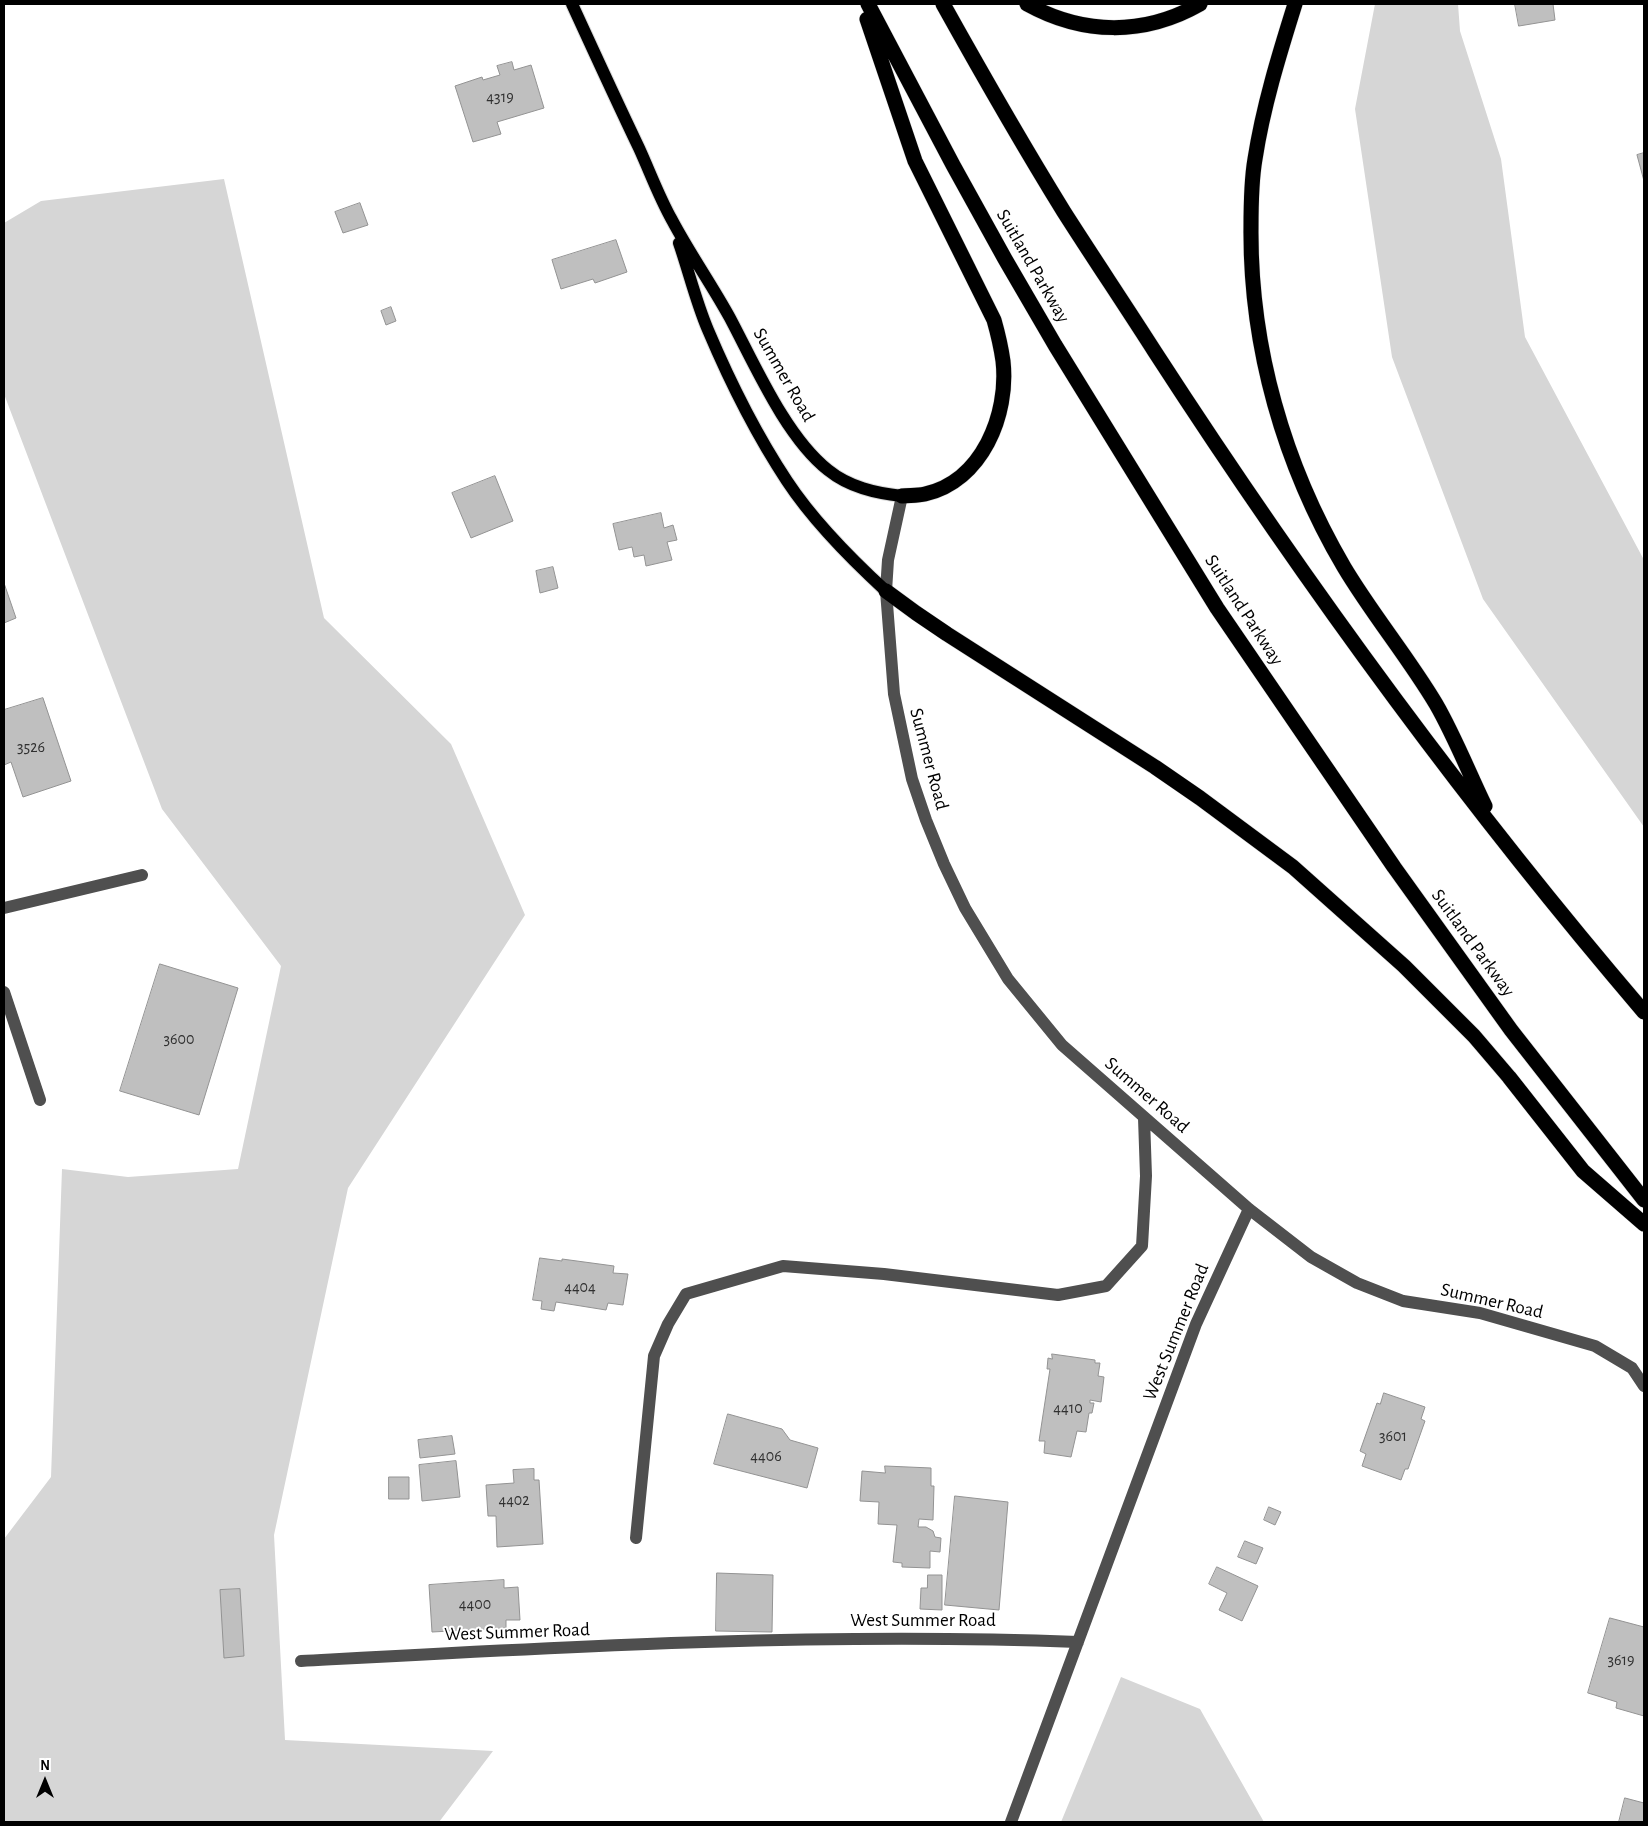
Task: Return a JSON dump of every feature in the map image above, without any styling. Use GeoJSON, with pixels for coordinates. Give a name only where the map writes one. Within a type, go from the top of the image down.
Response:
{"type":"FeatureCollection","features":[{"type":"Feature","properties":{"kind":"highway"},"geometry":{"type":"LineString","coordinates":[[862,4],[915,161],[994,320],[1000,340],[1003,363],[1003,386],[999,412],[987,445],[976,462],[962,476],[944,488],[924,494],[902,496]]}},
{"type":"Feature","properties":{"kind":"highway","name":"Suitland Parkway"},"geometry":{"type":"LineString","coordinates":[[868,4],[1010,268],[1055,345],[1217,608],[1399,874],[1511,1030],[1644,1200]]}},
{"type":"Feature","properties":{"kind":"highway"},"geometry":{"type":"LineString","coordinates":[[943,4],[1014,130],[1064,213],[1240,481],[1379,678],[1498,834],[1644,1012]]}},
{"type":"Feature","properties":{"kind":"highway"},"geometry":{"type":"LineString","coordinates":[[1027,4],[1060,19],[1106,28],[1127,28],[1149,24],[1200,4]]}},
{"type":"Feature","properties":{"kind":"highway"},"geometry":{"type":"LineString","coordinates":[[1295,4],[1268,99],[1255,160],[1251,209],[1250,258],[1254,305],[1273,403],[1288,448],[1323,529],[1345,569],[1436,705],[1498,834]]}},
{"type":"Feature","properties":{"kind":"highway"},"geometry":{"type":"LineString","coordinates":[[886,591],[947,634],[1155,767],[1200,798],[1293,868],[1397,959],[1474,1036],[1583,1171],[1644,1224]]}},
{"type":"Feature","properties":{"kind":"main road","name":"Summer Road"},"geometry":{"type":"LineString","coordinates":[[572,4],[671,220],[728,316],[782,414],[812,455],[843,481],[882,494],[902,496]]}},
{"type":"Feature","properties":{"kind":"main road","name":"Summer Road"},"geometry":{"type":"LineString","coordinates":[[671,220],[707,328],[766,448],[811,513],[886,591]]}},
{"type":"Feature","properties":{"kind":"street","name":"Summer Road"},"geometry":{"type":"LineString","coordinates":[[902,496],[888,560],[886,591],[893,686],[912,779],[926,820],[957,890],[985,943],[1008,979],[1062,1046],[1249,1209],[1311,1258],[1357,1283],[1403,1302],[1480,1314],[1595,1346],[1632,1368],[1644,1386]]}},
{"type":"Feature","properties":{"kind":"street"},"geometry":{"type":"LineString","coordinates":[[4,908],[142,875]]}},
{"type":"Feature","properties":{"kind":"street"},"geometry":{"type":"LineString","coordinates":[[4,992],[40,1100]]}},
{"type":"Feature","properties":{"kind":"street"},"geometry":{"type":"LineString","coordinates":[[636,1538],[654,1356],[668,1324],[686,1294],[783,1266],[884,1274],[1058,1295],[1106,1286],[1142,1246],[1146,1176],[1144,1118]]}},
{"type":"Feature","properties":{"kind":"street","name":"West Summer Road"},"geometry":{"type":"LineString","coordinates":[[301,1661],[489,1651],[837,1639],[981,1639],[1078,1642],[1196,1324],[1249,1209]]}},
{"type":"Feature","properties":{"kind":"street"},"geometry":{"type":"LineString","coordinates":[[1011,1822],[1078,1642]]}},
{"type":"Feature","properties":{"kind":"shaded area"},"geometry":{"type":"Polygon","coordinates":[[[1375,4],[1458,4],[1460,31],[1501,159],[1525,337],[1644,560],[1644,827],[1483,599],[1392,357],[1355,109],[1375,4]]]}},
{"type":"Feature","properties":{"kind":"shaded area"},"geometry":{"type":"Polygon","coordinates":[[[224,179],[324,618],[451,744],[525,915],[348,1188],[274,1535],[285,1740],[493,1751],[439,1822],[4,1822],[4,1539],[51,1477],[62,1169],[128,1177],[238,1169],[281,966],[162,809],[4,394],[4,223],[41,201],[224,179]]]}},
{"type":"Feature","properties":{"kind":"shaded area"},"geometry":{"type":"Polygon","coordinates":[[[1121,1677],[1200,1709],[1264,1822],[1061,1822],[1121,1677]]]}},
{"type":"Feature","properties":{"kind":"building"},"geometry":{"type":"Polygon","coordinates":[[[1515,4],[1553,4],[1555,20],[1519,26],[1515,4]]]}},
{"type":"Feature","properties":{"kind":"building"},"geometry":{"type":"Polygon","coordinates":[[[512,62],[514,70],[531,65],[544,108],[497,122],[501,134],[473,142],[455,86],[482,77],[483,80],[500,75],[497,66],[512,62]]]}},
{"type":"Feature","properties":{"kind":"building"},"geometry":{"type":"Polygon","coordinates":[[[1644,153],[1644,181],[1637,155],[1644,153]]]}},
{"type":"Feature","properties":{"kind":"building"},"geometry":{"type":"Polygon","coordinates":[[[360,203],[368,225],[343,233],[335,212],[360,203]]]}},
{"type":"Feature","properties":{"kind":"building"},"geometry":{"type":"Polygon","coordinates":[[[616,240],[627,272],[595,283],[593,279],[561,289],[552,260],[616,240]]]}},
{"type":"Feature","properties":{"kind":"building"},"geometry":{"type":"Polygon","coordinates":[[[391,307],[396,321],[386,325],[381,311],[391,307]]]}},
{"type":"Feature","properties":{"kind":"building"},"geometry":{"type":"Polygon","coordinates":[[[495,476],[513,521],[471,538],[452,493],[495,476]]]}},
{"type":"Feature","properties":{"kind":"building"},"geometry":{"type":"Polygon","coordinates":[[[661,513],[664,528],[673,525],[677,540],[667,542],[672,560],[646,566],[644,555],[634,557],[632,547],[619,550],[613,524],[661,513]]]}},
{"type":"Feature","properties":{"kind":"building"},"geometry":{"type":"Polygon","coordinates":[[[553,567],[558,588],[540,593],[536,571],[553,567]]]}},
{"type":"Feature","properties":{"kind":"building"},"geometry":{"type":"Polygon","coordinates":[[[4,583],[16,618],[4,623],[4,583]]]}},
{"type":"Feature","properties":{"kind":"building"},"geometry":{"type":"Polygon","coordinates":[[[43,698],[71,781],[23,797],[11,762],[4,765],[4,710],[43,698]]]}},
{"type":"Feature","properties":{"kind":"building"},"geometry":{"type":"Polygon","coordinates":[[[160,964],[238,988],[199,1115],[120,1091],[160,964]]]}},
{"type":"Feature","properties":{"kind":"building"},"geometry":{"type":"Polygon","coordinates":[[[540,1258],[614,1266],[613,1273],[628,1274],[623,1305],[608,1303],[606,1310],[556,1302],[554,1311],[541,1309],[542,1301],[533,1300],[540,1258]]]}},
{"type":"Feature","properties":{"kind":"building"},"geometry":{"type":"Polygon","coordinates":[[[1052,1354],[1095,1360],[1095,1363],[1100,1363],[1098,1376],[1104,1377],[1101,1402],[1090,1400],[1090,1403],[1094,1403],[1092,1413],[1089,1413],[1086,1432],[1077,1431],[1071,1457],[1044,1453],[1045,1441],[1039,1441],[1050,1369],[1047,1369],[1048,1358],[1052,1359],[1052,1354]]]}},
{"type":"Feature","properties":{"kind":"building"},"geometry":{"type":"Polygon","coordinates":[[[1384,1393],[1425,1407],[1421,1419],[1425,1421],[1408,1469],[1405,1469],[1401,1480],[1362,1466],[1366,1454],[1360,1451],[1377,1403],[1380,1404],[1384,1393]]]}},
{"type":"Feature","properties":{"kind":"building"},"geometry":{"type":"Polygon","coordinates":[[[728,1414],[782,1429],[790,1440],[818,1448],[807,1488],[714,1464],[728,1414]]]}},
{"type":"Feature","properties":{"kind":"building"},"geometry":{"type":"Polygon","coordinates":[[[452,1436],[455,1454],[420,1458],[418,1440],[452,1436]]]}},
{"type":"Feature","properties":{"kind":"building"},"geometry":{"type":"Polygon","coordinates":[[[456,1461],[460,1497],[422,1501],[419,1465],[456,1461]]]}},
{"type":"Feature","properties":{"kind":"building"},"geometry":{"type":"Polygon","coordinates":[[[885,1466],[931,1468],[931,1486],[934,1486],[933,1520],[919,1519],[918,1527],[926,1527],[933,1531],[935,1537],[941,1538],[940,1552],[930,1551],[930,1568],[902,1567],[902,1563],[893,1562],[897,1525],[878,1524],[879,1502],[860,1501],[862,1471],[885,1473],[885,1466]]]}},
{"type":"Feature","properties":{"kind":"building"},"geometry":{"type":"Polygon","coordinates":[[[534,1469],[534,1480],[539,1480],[543,1544],[497,1547],[496,1516],[488,1516],[486,1485],[514,1483],[513,1470],[534,1469]]]}},
{"type":"Feature","properties":{"kind":"building"},"geometry":{"type":"Polygon","coordinates":[[[389,1477],[409,1477],[409,1499],[389,1499],[389,1477]]]}},
{"type":"Feature","properties":{"kind":"building"},"geometry":{"type":"Polygon","coordinates":[[[955,1496],[1008,1502],[999,1610],[945,1605],[955,1496]]]}},
{"type":"Feature","properties":{"kind":"building"},"geometry":{"type":"Polygon","coordinates":[[[1269,1507],[1281,1512],[1275,1525],[1264,1520],[1269,1507]]]}},
{"type":"Feature","properties":{"kind":"building"},"geometry":{"type":"Polygon","coordinates":[[[1245,1541],[1263,1548],[1256,1564],[1238,1557],[1245,1541]]]}},
{"type":"Feature","properties":{"kind":"building"},"geometry":{"type":"Polygon","coordinates":[[[1217,1567],[1258,1586],[1242,1621],[1219,1610],[1227,1593],[1209,1584],[1217,1567]]]}},
{"type":"Feature","properties":{"kind":"building"},"geometry":{"type":"Polygon","coordinates":[[[717,1573],[773,1575],[772,1632],[716,1631],[717,1573]]]}},
{"type":"Feature","properties":{"kind":"building"},"geometry":{"type":"Polygon","coordinates":[[[928,1575],[942,1575],[942,1610],[920,1609],[921,1588],[927,1588],[928,1575]]]}},
{"type":"Feature","properties":{"kind":"building"},"geometry":{"type":"Polygon","coordinates":[[[504,1580],[504,1588],[518,1587],[520,1620],[506,1620],[506,1628],[432,1632],[429,1585],[504,1580]]]}},
{"type":"Feature","properties":{"kind":"building"},"geometry":{"type":"Polygon","coordinates":[[[240,1589],[244,1656],[224,1658],[220,1590],[240,1589]]]}},
{"type":"Feature","properties":{"kind":"building"},"geometry":{"type":"Polygon","coordinates":[[[1610,1618],[1644,1627],[1644,1716],[1616,1708],[1617,1702],[1588,1693],[1610,1618]]]}},
{"type":"Feature","properties":{"kind":"building"},"geometry":{"type":"Polygon","coordinates":[[[1625,1798],[1644,1803],[1644,1822],[1619,1822],[1625,1798]]]}}]}
